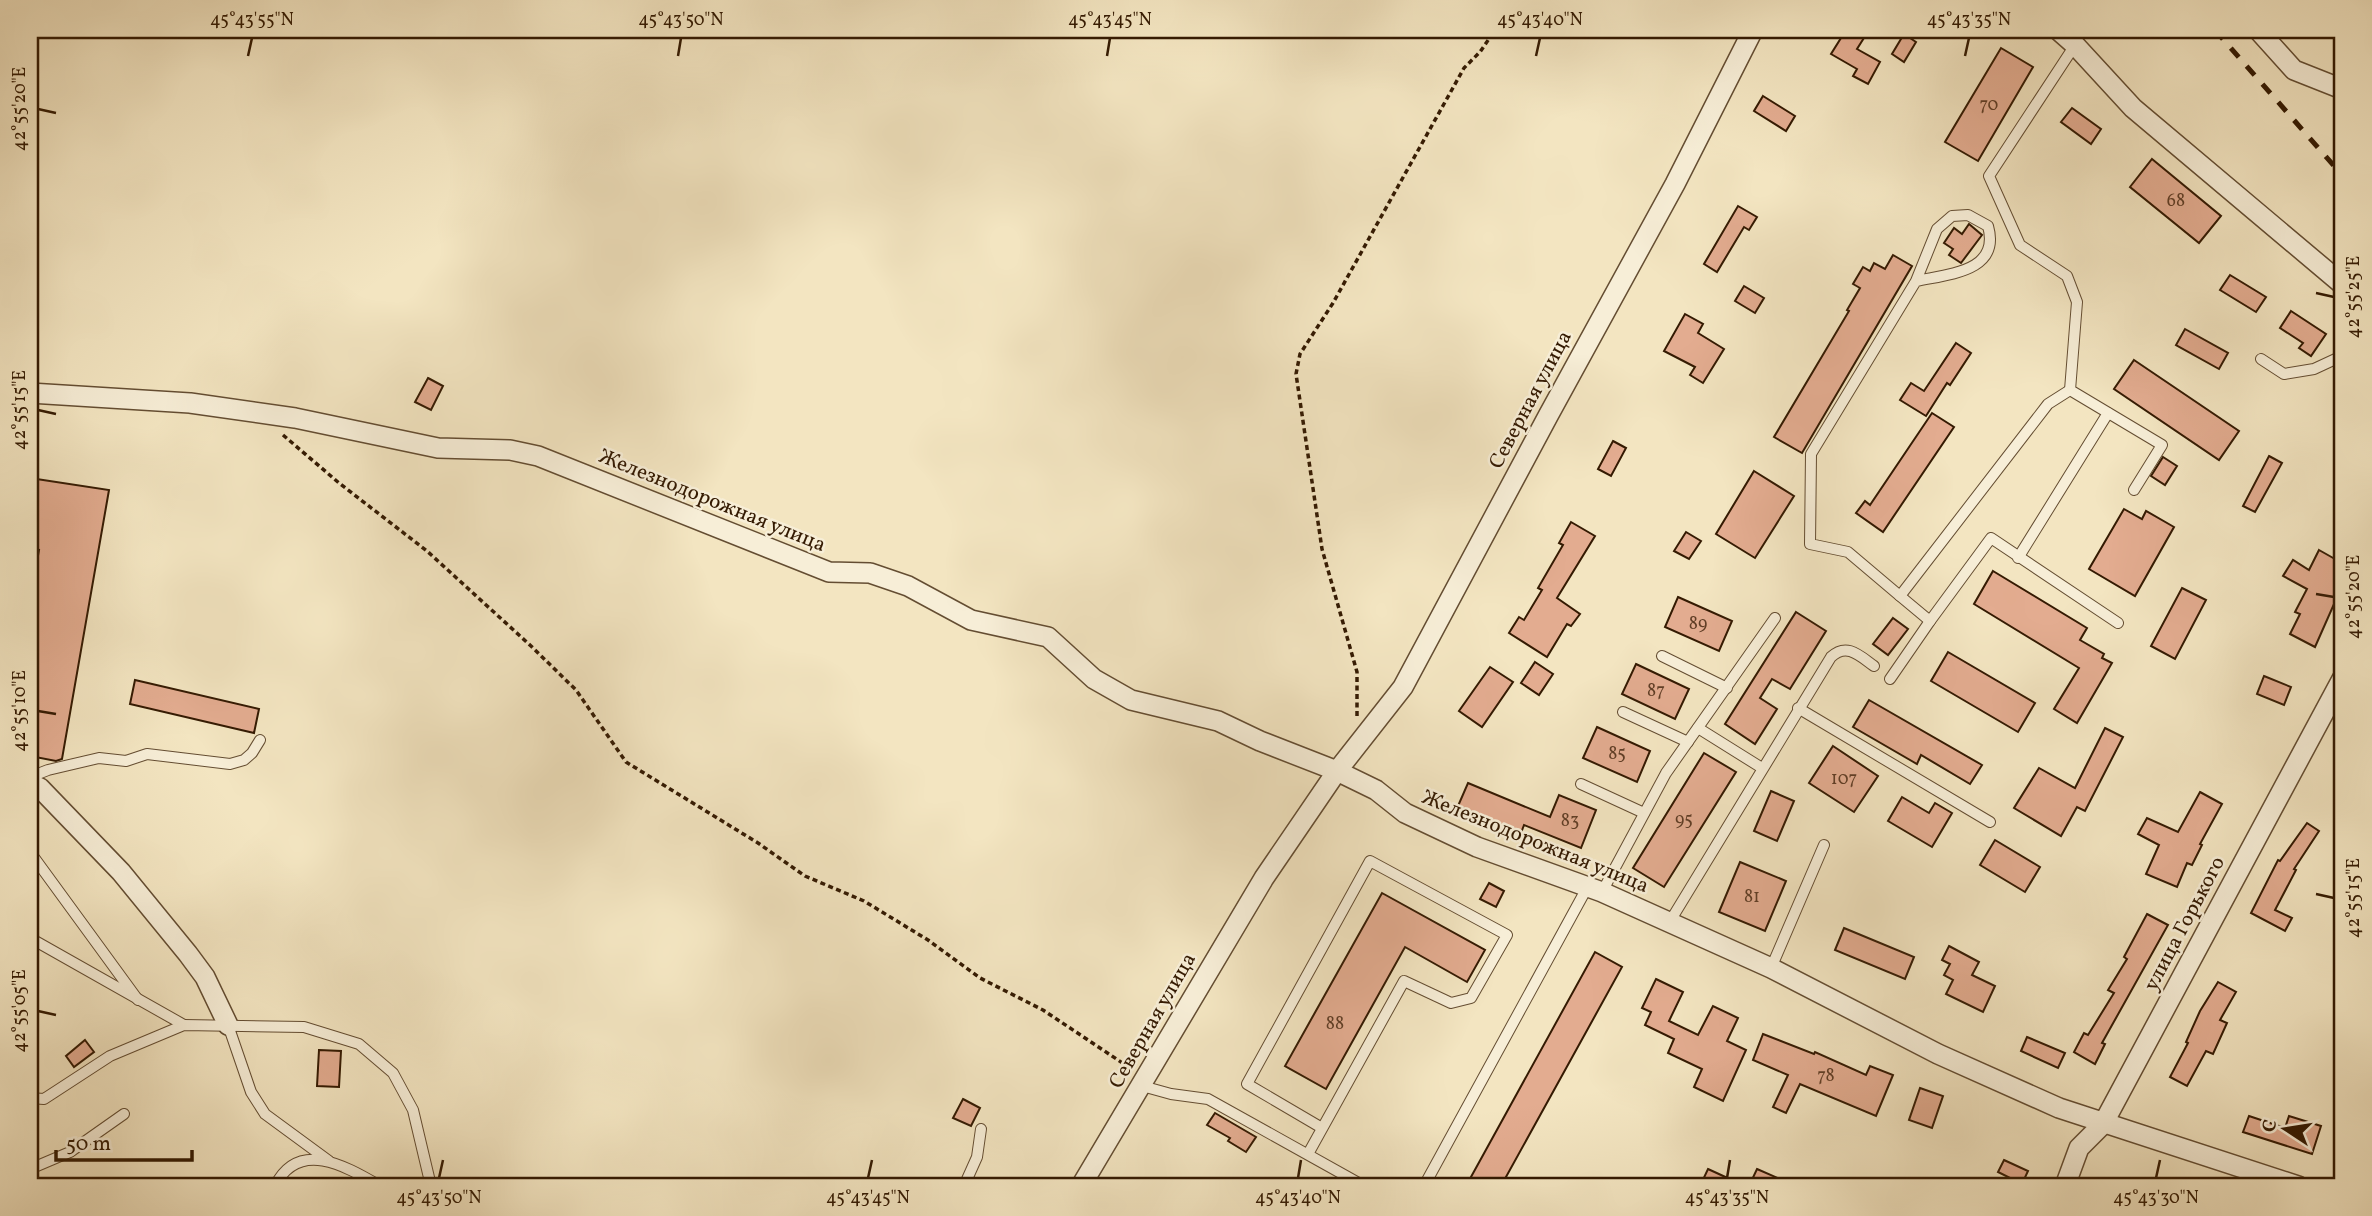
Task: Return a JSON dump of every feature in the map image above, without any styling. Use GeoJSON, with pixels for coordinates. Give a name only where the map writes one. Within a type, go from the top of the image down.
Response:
{"type":"FeatureCollection","features":[{"type":"Feature","properties":{"kind":"street"},"geometry":{"type":"LineString","coordinates":[[2058,30],[2133,108],[2342,284]]}},
{"type":"Feature","properties":{"kind":"street"},"geometry":{"type":"LineString","coordinates":[[2258,30],[2294,70],[2342,89]]}},
{"type":"Feature","properties":{"kind":"street","name":"Северная улица"},"geometry":{"type":"LineString","coordinates":[[1081,1186],[1264,878],[1337,771],[1403,687],[1675,184],[1751,34]]}},
{"type":"Feature","properties":{"kind":"street","name":"Железнодорожная улица"},"geometry":{"type":"LineString","coordinates":[[30,393],[190,403],[295,418],[438,448],[510,450],[538,456],[829,572],[870,573],[908,586],[971,620],[1048,637],[1094,678],[1131,700],[1218,721],[1259,741],[1337,771],[1376,790],[1405,813],[1477,847],[1595,889],[1771,968],[1938,1054],[2059,1108],[2298,1186]]}},
{"type":"Feature","properties":{"kind":"street","name":"улица Горького"},"geometry":{"type":"LineString","coordinates":[[2065,1186],[2079,1148],[2103,1124],[2342,679]]}},
{"type":"Feature","properties":{"kind":"street"},"geometry":{"type":"LineString","coordinates":[[30,783],[40,788],[121,872],[205,977],[228,1025]]}},
{"type":"Feature","properties":{"kind":"lane"},"geometry":{"type":"LineString","coordinates":[[2070,390],[2077,302],[2067,276],[2020,245],[1989,176],[2075,45]]}},
{"type":"Feature","properties":{"kind":"lane"},"geometry":{"type":"LineString","coordinates":[[1916,281],[1971,268],[1987,255],[1992,239],[1988,226],[1968,215],[1952,216],[1937,229],[1916,281],[1811,454],[1810,544],[1848,552],[1930,621]]}},
{"type":"Feature","properties":{"kind":"lane"},"geometry":{"type":"LineString","coordinates":[[2262,359],[2284,374],[2314,369],[2342,356]]}},
{"type":"Feature","properties":{"kind":"lane"},"geometry":{"type":"LineString","coordinates":[[2070,390],[2162,445],[2134,490]]}},
{"type":"Feature","properties":{"kind":"lane"},"geometry":{"type":"LineString","coordinates":[[1900,596],[2048,404],[2070,390]]}},
{"type":"Feature","properties":{"kind":"lane"},"geometry":{"type":"LineString","coordinates":[[2018,558],[2108,413]]}},
{"type":"Feature","properties":{"kind":"lane"},"geometry":{"type":"LineString","coordinates":[[1891,679],[1991,538],[2118,623]]}},
{"type":"Feature","properties":{"kind":"lane"},"geometry":{"type":"LineString","coordinates":[[1424,1186],[1595,889],[1644,813],[1666,773],[1775,618]]}},
{"type":"Feature","properties":{"kind":"lane"},"geometry":{"type":"LineString","coordinates":[[1669,923],[1825,665],[1838,650],[1848,649],[1874,666]]}},
{"type":"Feature","properties":{"kind":"lane"},"geometry":{"type":"LineString","coordinates":[[1662,656],[1727,688]]}},
{"type":"Feature","properties":{"kind":"lane"},"geometry":{"type":"LineString","coordinates":[[1798,708],[1990,822]]}},
{"type":"Feature","properties":{"kind":"lane"},"geometry":{"type":"LineString","coordinates":[[1623,712],[1688,742]]}},
{"type":"Feature","properties":{"kind":"lane"},"geometry":{"type":"LineString","coordinates":[[1698,729],[1762,768]]}},
{"type":"Feature","properties":{"kind":"lane"},"geometry":{"type":"LineString","coordinates":[[30,777],[99,758],[126,761],[147,754],[230,764],[244,760],[260,740]]}},
{"type":"Feature","properties":{"kind":"lane"},"geometry":{"type":"LineString","coordinates":[[1581,784],[1644,813]]}},
{"type":"Feature","properties":{"kind":"lane"},"geometry":{"type":"LineString","coordinates":[[1771,968],[1824,845]]}},
{"type":"Feature","properties":{"kind":"lane"},"geometry":{"type":"LineString","coordinates":[[30,852],[138,1000]]}},
{"type":"Feature","properties":{"kind":"lane"},"geometry":{"type":"LineString","coordinates":[[1308,1154],[1404,981],[1451,1003],[1471,998],[1507,935],[1370,860],[1247,1084],[1322,1128]]}},
{"type":"Feature","properties":{"kind":"lane"},"geometry":{"type":"LineString","coordinates":[[30,938],[184,1025]]}},
{"type":"Feature","properties":{"kind":"lane"},"geometry":{"type":"LineString","coordinates":[[30,1098],[44,1099],[110,1056],[184,1025],[304,1027],[359,1044],[393,1073],[413,1110],[431,1186]]}},
{"type":"Feature","properties":{"kind":"lane"},"geometry":{"type":"LineString","coordinates":[[228,1025],[251,1092],[265,1114],[329,1161],[380,1186]]}},
{"type":"Feature","properties":{"kind":"lane"},"geometry":{"type":"LineString","coordinates":[[1144,1082],[1171,1094],[1208,1099],[1364,1186]]}},
{"type":"Feature","properties":{"kind":"lane"},"geometry":{"type":"LineString","coordinates":[[30,1169],[70,1152],[124,1114]]}},
{"type":"Feature","properties":{"kind":"lane"},"geometry":{"type":"LineString","coordinates":[[964,1186],[977,1157],[981,1129]]}},
{"type":"Feature","properties":{"kind":"lane"},"geometry":{"type":"LineString","coordinates":[[275,1186],[288,1168],[300,1162],[315,1159],[329,1161]]}},
{"type":"Feature","properties":{"kind":"path"},"geometry":{"type":"LineString","coordinates":[[1357,719],[1357,672],[1322,549],[1296,374],[1300,354],[1333,303],[1464,68],[1480,52],[1495,30]]}},
{"type":"Feature","properties":{"kind":"path"},"geometry":{"type":"LineString","coordinates":[[1925,30],[1939,33],[1961,30]]}},
{"type":"Feature","properties":{"kind":"path"},"geometry":{"type":"LineString","coordinates":[[277,430],[339,483],[427,551],[531,646],[576,690],[626,762],[758,843],[805,876],[864,901],[928,940],[980,978],[1043,1010],[1144,1082]]}},
{"type":"Feature","properties":{"kind":"building"},"geometry":{"type":"Polygon","coordinates":[[[1846,30],[1869,30],[1857,49],[1880,62],[1868,84],[1853,76],[1857,69],[1831,54],[1846,30]]]}},
{"type":"Feature","properties":{"kind":"building"},"geometry":{"type":"Polygon","coordinates":[[[1904,34],[1916,42],[1904,62],[1892,54],[1904,34]]]}},
{"type":"Feature","properties":{"kind":"building"},"geometry":{"type":"Polygon","coordinates":[[[2001,48],[2033,67],[1978,161],[1945,142],[2001,48]]]}},
{"type":"Feature","properties":{"kind":"building"},"geometry":{"type":"Polygon","coordinates":[[[1763,96],[1795,116],[1786,131],[1754,111],[1763,96]]]}},
{"type":"Feature","properties":{"kind":"building"},"geometry":{"type":"Polygon","coordinates":[[[2072,108],[2101,129],[2091,144],[2061,122],[2072,108]]]}},
{"type":"Feature","properties":{"kind":"building"},"geometry":{"type":"Polygon","coordinates":[[[2152,159],[2221,216],[2199,243],[2130,187],[2152,159]]]}},
{"type":"Feature","properties":{"kind":"building"},"geometry":{"type":"Polygon","coordinates":[[[1738,206],[1757,217],[1749,230],[1744,227],[1717,272],[1704,264],[1738,206]]]}},
{"type":"Feature","properties":{"kind":"building"},"geometry":{"type":"Polygon","coordinates":[[[1969,224],[1982,235],[1961,263],[1949,255],[1953,249],[1944,243],[1954,228],[1962,234],[1969,224]]]}},
{"type":"Feature","properties":{"kind":"building"},"geometry":{"type":"Polygon","coordinates":[[[1893,255],[1912,266],[1802,453],[1774,437],[1849,311],[1847,310],[1860,288],[1853,284],[1863,267],[1870,271],[1874,263],[1885,269],[1893,255]]]}},
{"type":"Feature","properties":{"kind":"building"},"geometry":{"type":"Polygon","coordinates":[[[2230,275],[2266,297],[2256,312],[2220,290],[2230,275]]]}},
{"type":"Feature","properties":{"kind":"building"},"geometry":{"type":"Polygon","coordinates":[[[1744,286],[1764,298],[1755,313],[1735,301],[1744,286]]]}},
{"type":"Feature","properties":{"kind":"building"},"geometry":{"type":"Polygon","coordinates":[[[2291,311],[2326,334],[2311,356],[2299,348],[2303,343],[2280,328],[2291,311]]]}},
{"type":"Feature","properties":{"kind":"building"},"geometry":{"type":"Polygon","coordinates":[[[1685,314],[1703,324],[1698,333],[1724,349],[1703,383],[1690,375],[1695,367],[1664,351],[1685,314]]]}},
{"type":"Feature","properties":{"kind":"building"},"geometry":{"type":"Polygon","coordinates":[[[2185,329],[2228,353],[2219,369],[2176,345],[2185,329]]]}},
{"type":"Feature","properties":{"kind":"building"},"geometry":{"type":"Polygon","coordinates":[[[1956,343],[1971,353],[1926,416],[1900,400],[1911,383],[1924,391],[1956,343]]]}},
{"type":"Feature","properties":{"kind":"building"},"geometry":{"type":"Polygon","coordinates":[[[2134,360],[2239,431],[2219,460],[2114,389],[2134,360]]]}},
{"type":"Feature","properties":{"kind":"building"},"geometry":{"type":"Polygon","coordinates":[[[428,378],[443,386],[431,410],[415,402],[428,378]]]}},
{"type":"Feature","properties":{"kind":"building"},"geometry":{"type":"Polygon","coordinates":[[[1932,413],[1954,427],[1883,532],[1856,513],[1865,501],[1870,505],[1932,413]]]}},
{"type":"Feature","properties":{"kind":"building"},"geometry":{"type":"Polygon","coordinates":[[[1613,441],[1626,448],[1611,476],[1598,469],[1613,441]]]}},
{"type":"Feature","properties":{"kind":"building"},"geometry":{"type":"Polygon","coordinates":[[[2269,456],[2282,463],[2255,512],[2243,506],[2269,456]]]}},
{"type":"Feature","properties":{"kind":"building"},"geometry":{"type":"Polygon","coordinates":[[[2163,457],[2177,466],[2165,485],[2151,476],[2163,457]]]}},
{"type":"Feature","properties":{"kind":"building"},"geometry":{"type":"Polygon","coordinates":[[[1754,471],[1794,496],[1755,558],[1716,534],[1754,471]]]}},
{"type":"Feature","properties":{"kind":"building"},"geometry":{"type":"Polygon","coordinates":[[[30,478],[109,490],[62,759],[56,761],[30,756],[30,602],[39,550],[30,549],[30,478]]]}},
{"type":"Feature","properties":{"kind":"building"},"geometry":{"type":"Polygon","coordinates":[[[2124,509],[2142,519],[2146,511],[2174,527],[2135,596],[2089,569],[2124,509]]]}},
{"type":"Feature","properties":{"kind":"building"},"geometry":{"type":"Polygon","coordinates":[[[1571,522],[1595,536],[1557,598],[1580,614],[1571,626],[1567,624],[1547,657],[1509,633],[1519,617],[1524,620],[1542,590],[1538,588],[1563,545],[1559,543],[1571,522]]]}},
{"type":"Feature","properties":{"kind":"building"},"geometry":{"type":"Polygon","coordinates":[[[1686,532],[1701,541],[1689,559],[1674,551],[1686,532]]]}},
{"type":"Feature","properties":{"kind":"building"},"geometry":{"type":"Polygon","coordinates":[[[2319,550],[2342,563],[2342,593],[2337,605],[2334,604],[2315,647],[2290,634],[2300,614],[2295,612],[2307,589],[2283,576],[2293,560],[2309,570],[2319,550]]]}},
{"type":"Feature","properties":{"kind":"building"},"geometry":{"type":"Polygon","coordinates":[[[1993,571],[2087,628],[2080,640],[2104,654],[2102,658],[2112,663],[2077,723],[2054,709],[2079,668],[1974,604],[1993,571]]]}},
{"type":"Feature","properties":{"kind":"building"},"geometry":{"type":"Polygon","coordinates":[[[2182,588],[2206,600],[2175,659],[2151,646],[2182,588]]]}},
{"type":"Feature","properties":{"kind":"building"},"geometry":{"type":"Polygon","coordinates":[[[1678,597],[1732,621],[1719,651],[1665,627],[1678,597]]]}},
{"type":"Feature","properties":{"kind":"building"},"geometry":{"type":"Polygon","coordinates":[[[1796,612],[1826,631],[1790,689],[1772,679],[1760,698],[1777,709],[1755,744],[1725,724],[1796,612]]]}},
{"type":"Feature","properties":{"kind":"building"},"geometry":{"type":"Polygon","coordinates":[[[1893,618],[1908,629],[1888,655],[1873,644],[1893,618]]]}},
{"type":"Feature","properties":{"kind":"building"},"geometry":{"type":"Polygon","coordinates":[[[1948,652],[2035,703],[2018,732],[1931,681],[1948,652]]]}},
{"type":"Feature","properties":{"kind":"building"},"geometry":{"type":"Polygon","coordinates":[[[1535,662],[1553,674],[1539,695],[1521,683],[1535,662]]]}},
{"type":"Feature","properties":{"kind":"building"},"geometry":{"type":"Polygon","coordinates":[[[1636,664],[1689,689],[1675,719],[1622,694],[1636,664]]]}},
{"type":"Feature","properties":{"kind":"building"},"geometry":{"type":"Polygon","coordinates":[[[1490,667],[1513,682],[1482,727],[1459,711],[1490,667]]]}},
{"type":"Feature","properties":{"kind":"building"},"geometry":{"type":"Polygon","coordinates":[[[2264,676],[2291,687],[2284,705],[2257,694],[2264,676]]]}},
{"type":"Feature","properties":{"kind":"building"},"geometry":{"type":"Polygon","coordinates":[[[135,680],[259,709],[254,733],[130,704],[135,680]]]}},
{"type":"Feature","properties":{"kind":"building"},"geometry":{"type":"Polygon","coordinates":[[[1869,700],[1982,765],[1970,784],[1921,755],[1917,764],[1853,727],[1869,700]]]}},
{"type":"Feature","properties":{"kind":"building"},"geometry":{"type":"Polygon","coordinates":[[[1597,727],[1650,751],[1637,782],[1583,758],[1597,727]]]}},
{"type":"Feature","properties":{"kind":"building"},"geometry":{"type":"Polygon","coordinates":[[[2105,728],[2123,737],[2085,811],[2077,807],[2061,836],[2014,808],[2039,768],[2075,788],[2105,728]]]}},
{"type":"Feature","properties":{"kind":"building"},"geometry":{"type":"Polygon","coordinates":[[[1833,746],[1878,776],[1854,812],[1809,783],[1833,746]]]}},
{"type":"Feature","properties":{"kind":"building"},"geometry":{"type":"Polygon","coordinates":[[[1704,753],[1736,772],[1664,887],[1633,868],[1704,753]]]}},
{"type":"Feature","properties":{"kind":"building"},"geometry":{"type":"Polygon","coordinates":[[[1468,783],[1550,817],[1559,795],[1596,810],[1581,848],[1524,825],[1521,833],[1458,806],[1468,783]]]}},
{"type":"Feature","properties":{"kind":"building"},"geometry":{"type":"Polygon","coordinates":[[[1771,791],[1794,801],[1777,841],[1754,831],[1771,791]]]}},
{"type":"Feature","properties":{"kind":"building"},"geometry":{"type":"Polygon","coordinates":[[[2200,792],[2222,804],[2192,865],[2187,863],[2177,887],[2146,874],[2159,845],[2138,834],[2147,818],[2178,832],[2200,792]]]}},
{"type":"Feature","properties":{"kind":"building"},"geometry":{"type":"Polygon","coordinates":[[[1902,797],[1929,813],[1935,803],[1952,813],[1932,847],[1888,821],[1902,797]]]}},
{"type":"Feature","properties":{"kind":"building"},"geometry":{"type":"Polygon","coordinates":[[[2307,823],[2319,831],[2294,869],[2296,870],[2275,910],[2292,918],[2285,931],[2251,913],[2278,860],[2280,861],[2307,823]]]}},
{"type":"Feature","properties":{"kind":"building"},"geometry":{"type":"Polygon","coordinates":[[[1995,840],[2040,867],[2025,892],[1980,865],[1995,840]]]}},
{"type":"Feature","properties":{"kind":"building"},"geometry":{"type":"Polygon","coordinates":[[[1740,862],[1786,881],[1765,931],[1719,912],[1740,862]]]}},
{"type":"Feature","properties":{"kind":"building"},"geometry":{"type":"Polygon","coordinates":[[[1489,883],[1504,891],[1496,907],[1480,899],[1489,883]]]}},
{"type":"Feature","properties":{"kind":"building"},"geometry":{"type":"Polygon","coordinates":[[[1382,893],[1485,950],[1467,982],[1405,947],[1326,1089],[1285,1066],[1382,893]]]}},
{"type":"Feature","properties":{"kind":"building"},"geometry":{"type":"Polygon","coordinates":[[[2147,914],[2168,925],[2102,1043],[2105,1044],[2095,1064],[2074,1052],[2084,1033],[2088,1035],[2114,993],[2108,990],[2127,959],[2124,957],[2147,914]]]}},
{"type":"Feature","properties":{"kind":"building"},"geometry":{"type":"Polygon","coordinates":[[[1844,928],[1914,957],[1905,979],[1835,950],[1844,928]]]}},
{"type":"Feature","properties":{"kind":"building"},"geometry":{"type":"Polygon","coordinates":[[[1949,946],[1979,962],[1972,975],[1995,986],[1983,1012],[1946,994],[1953,980],[1944,975],[1950,964],[1942,960],[1949,946]]]}},
{"type":"Feature","properties":{"kind":"building"},"geometry":{"type":"Polygon","coordinates":[[[1595,952],[1622,967],[1501,1186],[1466,1186],[1595,952]]]}},
{"type":"Feature","properties":{"kind":"building"},"geometry":{"type":"Polygon","coordinates":[[[1656,979],[1683,992],[1669,1021],[1698,1035],[1713,1006],[1738,1018],[1727,1041],[1746,1050],[1723,1101],[1694,1087],[1702,1069],[1668,1053],[1674,1039],[1645,1025],[1651,1012],[1642,1008],[1656,979]]]}},
{"type":"Feature","properties":{"kind":"building"},"geometry":{"type":"Polygon","coordinates":[[[2218,982],[2236,992],[2220,1020],[2227,1023],[2213,1054],[2206,1051],[2187,1086],[2170,1077],[2188,1043],[2186,1042],[2200,1011],[2218,982]]]}},
{"type":"Feature","properties":{"kind":"building"},"geometry":{"type":"Polygon","coordinates":[[[1763,1034],[1814,1054],[1815,1052],[1866,1075],[1870,1066],[1893,1075],[1876,1116],[1800,1084],[1786,1113],[1773,1107],[1788,1075],[1753,1060],[1763,1034]]]}},
{"type":"Feature","properties":{"kind":"building"},"geometry":{"type":"Polygon","coordinates":[[[2027,1037],[2065,1053],[2058,1068],[2021,1051],[2027,1037]]]}},
{"type":"Feature","properties":{"kind":"building"},"geometry":{"type":"Polygon","coordinates":[[[85,1040],[94,1052],[74,1067],[66,1056],[85,1040]]]}},
{"type":"Feature","properties":{"kind":"building"},"geometry":{"type":"Polygon","coordinates":[[[319,1050],[341,1051],[339,1087],[317,1086],[319,1050]]]}},
{"type":"Feature","properties":{"kind":"building"},"geometry":{"type":"Polygon","coordinates":[[[1920,1088],[1943,1096],[1932,1128],[1909,1120],[1920,1088]]]}},
{"type":"Feature","properties":{"kind":"building"},"geometry":{"type":"Polygon","coordinates":[[[963,1099],[980,1108],[971,1126],[953,1118],[963,1099]]]}},
{"type":"Feature","properties":{"kind":"building"},"geometry":{"type":"Polygon","coordinates":[[[1215,1113],[1256,1137],[1246,1152],[1228,1141],[1230,1138],[1207,1125],[1215,1113]]]}},
{"type":"Feature","properties":{"kind":"building"},"geometry":{"type":"Polygon","coordinates":[[[2249,1116],[2285,1128],[2289,1116],[2321,1126],[2312,1154],[2243,1132],[2249,1116]]]}},
{"type":"Feature","properties":{"kind":"building"},"geometry":{"type":"Polygon","coordinates":[[[2004,1160],[2028,1171],[2022,1184],[1998,1172],[2004,1160]]]}},
{"type":"Feature","properties":{"kind":"building"},"geometry":{"type":"Polygon","coordinates":[[[1708,1169],[1745,1186],[1700,1186],[1708,1169]]]}},
{"type":"Feature","properties":{"kind":"building"},"geometry":{"type":"Polygon","coordinates":[[[1757,1169],[1796,1186],[1749,1186],[1757,1169]]]}},
{"type":"Feature","properties":{"kind":"railway"},"geometry":{"type":"LineString","coordinates":[[2215,30],[2342,175]]}}]}
